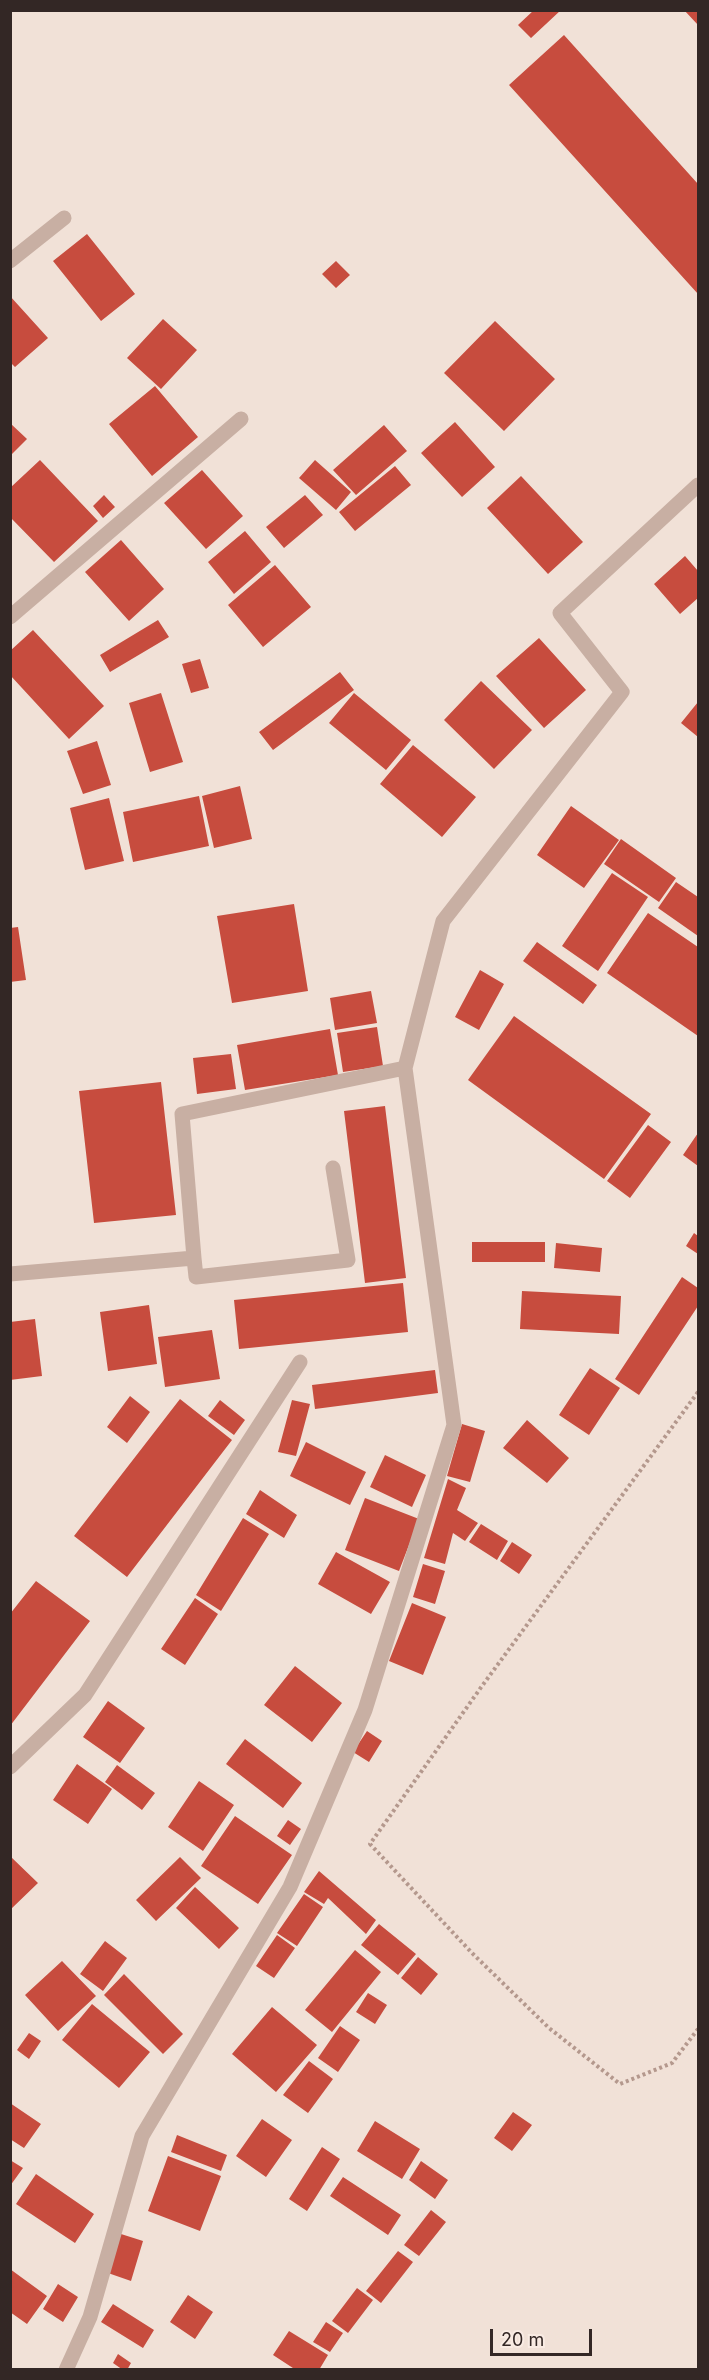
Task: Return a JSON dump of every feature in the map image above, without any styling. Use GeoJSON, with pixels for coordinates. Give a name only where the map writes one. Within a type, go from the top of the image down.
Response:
{"type":"FeatureCollection","features":[{"type":"Feature","properties":{"kind":"street"},"geometry":{"type":"LineString","coordinates":[[10,261],[64,218]]}},
{"type":"Feature","properties":{"kind":"street"},"geometry":{"type":"LineString","coordinates":[[10,617],[241,419]]}},
{"type":"Feature","properties":{"kind":"street"},"geometry":{"type":"LineString","coordinates":[[66,2370],[90,2317],[142,2136],[290,1887],[365,1710],[453,1425],[405,1068],[443,921],[622,692],[560,613],[699,484]]}},
{"type":"Feature","properties":{"kind":"street"},"geometry":{"type":"LineString","coordinates":[[333,1168],[348,1260],[196,1277],[182,1114],[405,1068]]}},
{"type":"Feature","properties":{"kind":"street"},"geometry":{"type":"LineString","coordinates":[[10,1274],[194,1258]]}},
{"type":"Feature","properties":{"kind":"street"},"geometry":{"type":"LineString","coordinates":[[10,1767],[85,1695],[300,1362]]}},
{"type":"Feature","properties":{"kind":"path"},"geometry":{"type":"LineString","coordinates":[[699,1392],[482,1686],[370,1844],[472,1953],[549,2028],[620,2084],[672,2063],[699,2029]]}},
{"type":"Feature","properties":{"kind":"building"},"geometry":{"type":"Polygon","coordinates":[[[534,10],[561,10],[531,38],[518,25],[534,10]]]}},
{"type":"Feature","properties":{"kind":"building"},"geometry":{"type":"Polygon","coordinates":[[[684,10],[698,10],[698,25],[684,10]]]}},
{"type":"Feature","properties":{"kind":"building"},"geometry":{"type":"Polygon","coordinates":[[[564,35],[698,184],[698,294],[509,85],[564,35]]]}},
{"type":"Feature","properties":{"kind":"building"},"geometry":{"type":"Polygon","coordinates":[[[87,234],[135,294],[101,321],[53,261],[87,234]]]}},
{"type":"Feature","properties":{"kind":"building"},"geometry":{"type":"Polygon","coordinates":[[[336,261],[350,275],[336,288],[322,274],[336,261]]]}},
{"type":"Feature","properties":{"kind":"building"},"geometry":{"type":"Polygon","coordinates":[[[10,296],[48,338],[15,367],[10,362],[10,296]]]}},
{"type":"Feature","properties":{"kind":"building"},"geometry":{"type":"Polygon","coordinates":[[[163,319],[197,350],[161,389],[127,358],[163,319]]]}},
{"type":"Feature","properties":{"kind":"building"},"geometry":{"type":"Polygon","coordinates":[[[495,321],[555,379],[504,431],[444,373],[495,321]]]}},
{"type":"Feature","properties":{"kind":"building"},"geometry":{"type":"Polygon","coordinates":[[[155,386],[198,437],[152,476],[109,424],[155,386]]]}},
{"type":"Feature","properties":{"kind":"building"},"geometry":{"type":"Polygon","coordinates":[[[455,422],[495,467],[462,497],[421,453],[455,422]]]}},
{"type":"Feature","properties":{"kind":"building"},"geometry":{"type":"Polygon","coordinates":[[[10,423],[27,439],[10,456],[10,423]]]}},
{"type":"Feature","properties":{"kind":"building"},"geometry":{"type":"Polygon","coordinates":[[[384,425],[407,451],[356,495],[333,470],[384,425]]]}},
{"type":"Feature","properties":{"kind":"building"},"geometry":{"type":"Polygon","coordinates":[[[40,460],[98,521],[54,562],[10,517],[10,488],[40,460]]]}},
{"type":"Feature","properties":{"kind":"building"},"geometry":{"type":"Polygon","coordinates":[[[315,460],[351,492],[336,510],[299,478],[315,460]]]}},
{"type":"Feature","properties":{"kind":"building"},"geometry":{"type":"Polygon","coordinates":[[[395,466],[411,485],[355,531],[339,512],[395,466]]]}},
{"type":"Feature","properties":{"kind":"building"},"geometry":{"type":"Polygon","coordinates":[[[202,470],[243,516],[206,549],[164,503],[202,470]]]}},
{"type":"Feature","properties":{"kind":"building"},"geometry":{"type":"Polygon","coordinates":[[[521,476],[583,542],[548,574],[487,508],[521,476]]]}},
{"type":"Feature","properties":{"kind":"building"},"geometry":{"type":"Polygon","coordinates":[[[104,495],[115,507],[103,518],[93,506],[104,495]]]}},
{"type":"Feature","properties":{"kind":"building"},"geometry":{"type":"Polygon","coordinates":[[[305,495],[323,515],[284,548],[266,527],[305,495]]]}},
{"type":"Feature","properties":{"kind":"building"},"geometry":{"type":"Polygon","coordinates":[[[245,531],[271,562],[234,594],[208,562],[245,531]]]}},
{"type":"Feature","properties":{"kind":"building"},"geometry":{"type":"Polygon","coordinates":[[[121,540],[164,589],[129,621],[85,572],[121,540]]]}},
{"type":"Feature","properties":{"kind":"building"},"geometry":{"type":"Polygon","coordinates":[[[685,556],[698,571],[698,598],[680,614],[654,584],[685,556]]]}},
{"type":"Feature","properties":{"kind":"building"},"geometry":{"type":"Polygon","coordinates":[[[275,565],[311,607],[263,647],[228,605],[275,565]]]}},
{"type":"Feature","properties":{"kind":"building"},"geometry":{"type":"Polygon","coordinates":[[[158,620],[169,637],[110,672],[100,655],[158,620]]]}},
{"type":"Feature","properties":{"kind":"building"},"geometry":{"type":"Polygon","coordinates":[[[33,630],[104,706],[69,739],[10,675],[10,651],[33,630]]]}},
{"type":"Feature","properties":{"kind":"building"},"geometry":{"type":"Polygon","coordinates":[[[539,638],[586,690],[544,728],[496,676],[539,638]]]}},
{"type":"Feature","properties":{"kind":"building"},"geometry":{"type":"Polygon","coordinates":[[[200,659],[209,688],[191,693],[182,664],[200,659]]]}},
{"type":"Feature","properties":{"kind":"building"},"geometry":{"type":"Polygon","coordinates":[[[340,672],[354,690],[273,750],[259,732],[340,672]]]}},
{"type":"Feature","properties":{"kind":"building"},"geometry":{"type":"Polygon","coordinates":[[[481,681],[532,730],[494,769],[444,720],[481,681]]]}},
{"type":"Feature","properties":{"kind":"building"},"geometry":{"type":"Polygon","coordinates":[[[161,693],[183,762],[150,772],[129,703],[161,693]]]}},
{"type":"Feature","properties":{"kind":"building"},"geometry":{"type":"Polygon","coordinates":[[[354,693],[411,740],[386,770],[329,723],[354,693]]]}},
{"type":"Feature","properties":{"kind":"building"},"geometry":{"type":"Polygon","coordinates":[[[698,702],[698,737],[681,723],[698,702]]]}},
{"type":"Feature","properties":{"kind":"building"},"geometry":{"type":"Polygon","coordinates":[[[97,741],[111,785],[83,794],[67,751],[97,741]]]}},
{"type":"Feature","properties":{"kind":"building"},"geometry":{"type":"Polygon","coordinates":[[[413,745],[476,797],[442,837],[380,784],[413,745]]]}},
{"type":"Feature","properties":{"kind":"building"},"geometry":{"type":"Polygon","coordinates":[[[240,786],[252,839],[214,848],[202,796],[240,786]]]}},
{"type":"Feature","properties":{"kind":"building"},"geometry":{"type":"Polygon","coordinates":[[[199,796],[209,846],[133,862],[123,812],[199,796]]]}},
{"type":"Feature","properties":{"kind":"building"},"geometry":{"type":"Polygon","coordinates":[[[109,798],[124,861],[85,870],[70,808],[109,798]]]}},
{"type":"Feature","properties":{"kind":"building"},"geometry":{"type":"Polygon","coordinates":[[[571,806],[619,840],[584,888],[537,855],[571,806]]]}},
{"type":"Feature","properties":{"kind":"building"},"geometry":{"type":"Polygon","coordinates":[[[621,839],[676,878],[659,902],[604,864],[621,839]]]}},
{"type":"Feature","properties":{"kind":"building"},"geometry":{"type":"Polygon","coordinates":[[[612,873],[648,897],[598,971],[562,946],[612,873]]]}},
{"type":"Feature","properties":{"kind":"building"},"geometry":{"type":"Polygon","coordinates":[[[676,882],[698,897],[698,936],[658,908],[676,882]]]}},
{"type":"Feature","properties":{"kind":"building"},"geometry":{"type":"Polygon","coordinates":[[[294,904],[308,991],[232,1003],[217,916],[294,904]]]}},
{"type":"Feature","properties":{"kind":"building"},"geometry":{"type":"Polygon","coordinates":[[[648,913],[698,947],[698,1036],[607,973],[648,913]]]}},
{"type":"Feature","properties":{"kind":"building"},"geometry":{"type":"Polygon","coordinates":[[[18,927],[26,980],[10,982],[10,928],[18,927]]]}},
{"type":"Feature","properties":{"kind":"building"},"geometry":{"type":"Polygon","coordinates":[[[537,942],[597,985],[583,1004],[523,961],[537,942]]]}},
{"type":"Feature","properties":{"kind":"building"},"geometry":{"type":"Polygon","coordinates":[[[480,970],[504,984],[479,1030],[455,1017],[480,970]]]}},
{"type":"Feature","properties":{"kind":"building"},"geometry":{"type":"Polygon","coordinates":[[[371,991],[377,1023],[335,1030],[330,998],[371,991]]]}},
{"type":"Feature","properties":{"kind":"building"},"geometry":{"type":"Polygon","coordinates":[[[514,1016],[651,1114],[604,1179],[468,1080],[514,1016]]]}},
{"type":"Feature","properties":{"kind":"building"},"geometry":{"type":"Polygon","coordinates":[[[377,1027],[383,1066],[343,1072],[337,1033],[377,1027]]]}},
{"type":"Feature","properties":{"kind":"building"},"geometry":{"type":"Polygon","coordinates":[[[330,1029],[338,1075],[245,1090],[237,1045],[330,1029]]]}},
{"type":"Feature","properties":{"kind":"building"},"geometry":{"type":"Polygon","coordinates":[[[231,1054],[236,1089],[197,1094],[193,1058],[231,1054]]]}},
{"type":"Feature","properties":{"kind":"building"},"geometry":{"type":"Polygon","coordinates":[[[161,1082],[176,1215],[94,1223],[79,1091],[161,1082]]]}},
{"type":"Feature","properties":{"kind":"building"},"geometry":{"type":"Polygon","coordinates":[[[385,1106],[406,1278],[365,1283],[344,1111],[385,1106]]]}},
{"type":"Feature","properties":{"kind":"building"},"geometry":{"type":"Polygon","coordinates":[[[648,1125],[671,1142],[630,1198],[607,1181],[648,1125]]]}},
{"type":"Feature","properties":{"kind":"building"},"geometry":{"type":"Polygon","coordinates":[[[698,1133],[698,1166],[683,1155],[698,1133]]]}},
{"type":"Feature","properties":{"kind":"building"},"geometry":{"type":"Polygon","coordinates":[[[694,1233],[698,1236],[698,1254],[686,1246],[694,1233]]]}},
{"type":"Feature","properties":{"kind":"building"},"geometry":{"type":"Polygon","coordinates":[[[472,1242],[545,1242],[545,1262],[472,1262],[472,1242]]]}},
{"type":"Feature","properties":{"kind":"building"},"geometry":{"type":"Polygon","coordinates":[[[556,1243],[602,1248],[600,1272],[554,1268],[556,1243]]]}},
{"type":"Feature","properties":{"kind":"building"},"geometry":{"type":"Polygon","coordinates":[[[682,1277],[698,1288],[698,1306],[639,1395],[615,1379],[682,1277]]]}},
{"type":"Feature","properties":{"kind":"building"},"geometry":{"type":"Polygon","coordinates":[[[403,1283],[408,1332],[239,1349],[234,1300],[403,1283]]]}},
{"type":"Feature","properties":{"kind":"building"},"geometry":{"type":"Polygon","coordinates":[[[522,1291],[621,1296],[619,1334],[520,1329],[522,1291]]]}},
{"type":"Feature","properties":{"kind":"building"},"geometry":{"type":"Polygon","coordinates":[[[149,1305],[157,1364],[108,1371],[100,1312],[149,1305]]]}},
{"type":"Feature","properties":{"kind":"building"},"geometry":{"type":"Polygon","coordinates":[[[35,1319],[42,1376],[10,1380],[10,1322],[35,1319]]]}},
{"type":"Feature","properties":{"kind":"building"},"geometry":{"type":"Polygon","coordinates":[[[212,1330],[220,1379],[165,1387],[158,1337],[212,1330]]]}},
{"type":"Feature","properties":{"kind":"building"},"geometry":{"type":"Polygon","coordinates":[[[590,1368],[620,1388],[589,1435],[559,1415],[590,1368]]]}},
{"type":"Feature","properties":{"kind":"building"},"geometry":{"type":"Polygon","coordinates":[[[435,1370],[438,1393],[315,1409],[312,1385],[435,1370]]]}},
{"type":"Feature","properties":{"kind":"building"},"geometry":{"type":"Polygon","coordinates":[[[130,1396],[150,1412],[127,1443],[107,1427],[130,1396]]]}},
{"type":"Feature","properties":{"kind":"building"},"geometry":{"type":"Polygon","coordinates":[[[180,1399],[232,1440],[127,1577],[74,1536],[180,1399]]]}},
{"type":"Feature","properties":{"kind":"building"},"geometry":{"type":"Polygon","coordinates":[[[220,1400],[245,1420],[234,1435],[208,1416],[220,1400]]]}},
{"type":"Feature","properties":{"kind":"building"},"geometry":{"type":"Polygon","coordinates":[[[292,1400],[310,1404],[296,1456],[278,1452],[292,1400]]]}},
{"type":"Feature","properties":{"kind":"building"},"geometry":{"type":"Polygon","coordinates":[[[527,1420],[569,1458],[547,1483],[503,1448],[527,1420]]]}},
{"type":"Feature","properties":{"kind":"building"},"geometry":{"type":"Polygon","coordinates":[[[462,1424],[485,1431],[470,1482],[447,1476],[462,1424]]]}},
{"type":"Feature","properties":{"kind":"building"},"geometry":{"type":"Polygon","coordinates":[[[306,1442],[366,1472],[350,1505],[290,1476],[306,1442]]]}},
{"type":"Feature","properties":{"kind":"building"},"geometry":{"type":"Polygon","coordinates":[[[385,1455],[426,1475],[412,1507],[370,1487],[385,1455]]]}},
{"type":"Feature","properties":{"kind":"building"},"geometry":{"type":"Polygon","coordinates":[[[448,1479],[466,1488],[457,1510],[478,1523],[465,1541],[453,1533],[445,1564],[424,1558],[448,1479]]]}},
{"type":"Feature","properties":{"kind":"building"},"geometry":{"type":"Polygon","coordinates":[[[260,1490],[297,1515],[284,1538],[246,1514],[260,1490]]]}},
{"type":"Feature","properties":{"kind":"building"},"geometry":{"type":"Polygon","coordinates":[[[365,1498],[419,1519],[399,1571],[345,1550],[365,1498]]]}},
{"type":"Feature","properties":{"kind":"building"},"geometry":{"type":"Polygon","coordinates":[[[243,1518],[269,1534],[221,1611],[196,1595],[243,1518]]]}},
{"type":"Feature","properties":{"kind":"building"},"geometry":{"type":"Polygon","coordinates":[[[481,1524],[508,1541],[497,1560],[469,1542],[481,1524]]]}},
{"type":"Feature","properties":{"kind":"building"},"geometry":{"type":"Polygon","coordinates":[[[512,1542],[532,1555],[519,1574],[500,1561],[512,1542]]]}},
{"type":"Feature","properties":{"kind":"building"},"geometry":{"type":"Polygon","coordinates":[[[336,1552],[390,1582],[371,1614],[318,1584],[336,1552]]]}},
{"type":"Feature","properties":{"kind":"building"},"geometry":{"type":"Polygon","coordinates":[[[423,1564],[445,1571],[435,1604],[413,1597],[423,1564]]]}},
{"type":"Feature","properties":{"kind":"building"},"geometry":{"type":"Polygon","coordinates":[[[36,1581],[90,1621],[10,1726],[10,1614],[36,1581]]]}},
{"type":"Feature","properties":{"kind":"building"},"geometry":{"type":"Polygon","coordinates":[[[195,1598],[218,1614],[185,1665],[161,1649],[195,1598]]]}},
{"type":"Feature","properties":{"kind":"building"},"geometry":{"type":"Polygon","coordinates":[[[412,1603],[446,1617],[423,1675],[389,1661],[412,1603]]]}},
{"type":"Feature","properties":{"kind":"building"},"geometry":{"type":"Polygon","coordinates":[[[295,1666],[342,1703],[312,1742],[264,1705],[295,1666]]]}},
{"type":"Feature","properties":{"kind":"building"},"geometry":{"type":"Polygon","coordinates":[[[108,1701],[145,1728],[120,1763],[83,1737],[108,1701]]]}},
{"type":"Feature","properties":{"kind":"building"},"geometry":{"type":"Polygon","coordinates":[[[367,1731],[382,1741],[369,1762],[353,1752],[367,1731]]]}},
{"type":"Feature","properties":{"kind":"building"},"geometry":{"type":"Polygon","coordinates":[[[245,1739],[302,1783],[283,1808],[226,1764],[245,1739]]]}},
{"type":"Feature","properties":{"kind":"building"},"geometry":{"type":"Polygon","coordinates":[[[77,1764],[112,1789],[88,1824],[53,1800],[77,1764]]]}},
{"type":"Feature","properties":{"kind":"building"},"geometry":{"type":"Polygon","coordinates":[[[117,1765],[155,1793],[142,1810],[105,1782],[117,1765]]]}},
{"type":"Feature","properties":{"kind":"building"},"geometry":{"type":"Polygon","coordinates":[[[199,1781],[234,1805],[203,1851],[168,1827],[199,1781]]]}},
{"type":"Feature","properties":{"kind":"building"},"geometry":{"type":"Polygon","coordinates":[[[235,1816],[292,1855],[258,1904],[201,1866],[235,1816]]]}},
{"type":"Feature","properties":{"kind":"building"},"geometry":{"type":"Polygon","coordinates":[[[288,1820],[301,1829],[290,1845],[277,1836],[288,1820]]]}},
{"type":"Feature","properties":{"kind":"building"},"geometry":{"type":"Polygon","coordinates":[[[10,1856],[38,1883],[10,1910],[10,1856]]]}},
{"type":"Feature","properties":{"kind":"building"},"geometry":{"type":"Polygon","coordinates":[[[180,1857],[201,1878],[156,1921],[136,1900],[180,1857]]]}},
{"type":"Feature","properties":{"kind":"building"},"geometry":{"type":"Polygon","coordinates":[[[319,1871],[376,1920],[366,1934],[328,1898],[324,1904],[304,1892],[319,1871]]]}},
{"type":"Feature","properties":{"kind":"building"},"geometry":{"type":"Polygon","coordinates":[[[195,1887],[239,1928],[219,1949],[176,1908],[195,1887]]]}},
{"type":"Feature","properties":{"kind":"building"},"geometry":{"type":"Polygon","coordinates":[[[304,1894],[323,1907],[297,1946],[277,1933],[304,1894]]]}},
{"type":"Feature","properties":{"kind":"building"},"geometry":{"type":"Polygon","coordinates":[[[379,1924],[416,1954],[398,1975],[361,1945],[379,1924]]]}},
{"type":"Feature","properties":{"kind":"building"},"geometry":{"type":"Polygon","coordinates":[[[277,1935],[295,1948],[274,1978],[256,1966],[277,1935]]]}},
{"type":"Feature","properties":{"kind":"building"},"geometry":{"type":"Polygon","coordinates":[[[105,1941],[127,1958],[103,1991],[80,1974],[105,1941]]]}},
{"type":"Feature","properties":{"kind":"building"},"geometry":{"type":"Polygon","coordinates":[[[355,1950],[381,1972],[332,2032],[305,2010],[355,1950]]]}},
{"type":"Feature","properties":{"kind":"building"},"geometry":{"type":"Polygon","coordinates":[[[418,1957],[438,1974],[421,1995],[401,1978],[418,1957]]]}},
{"type":"Feature","properties":{"kind":"building"},"geometry":{"type":"Polygon","coordinates":[[[62,1961],[96,1996],[58,2031],[25,1995],[62,1961]]]}},
{"type":"Feature","properties":{"kind":"building"},"geometry":{"type":"Polygon","coordinates":[[[124,1974],[183,2034],[163,2054],[104,1995],[124,1974]]]}},
{"type":"Feature","properties":{"kind":"building"},"geometry":{"type":"Polygon","coordinates":[[[368,1993],[387,2005],[375,2024],[356,2012],[368,1993]]]}},
{"type":"Feature","properties":{"kind":"building"},"geometry":{"type":"Polygon","coordinates":[[[92,2004],[150,2052],[119,2088],[62,2040],[92,2004]]]}},
{"type":"Feature","properties":{"kind":"building"},"geometry":{"type":"Polygon","coordinates":[[[272,2007],[317,2045],[276,2092],[232,2054],[272,2007]]]}},
{"type":"Feature","properties":{"kind":"building"},"geometry":{"type":"Polygon","coordinates":[[[340,2026],[360,2040],[338,2072],[318,2058],[340,2026]]]}},
{"type":"Feature","properties":{"kind":"building"},"geometry":{"type":"Polygon","coordinates":[[[29,2033],[41,2041],[29,2059],[17,2050],[29,2033]]]}},
{"type":"Feature","properties":{"kind":"building"},"geometry":{"type":"Polygon","coordinates":[[[309,2061],[333,2079],[308,2113],[283,2095],[309,2061]]]}},
{"type":"Feature","properties":{"kind":"building"},"geometry":{"type":"Polygon","coordinates":[[[10,2103],[41,2124],[24,2148],[10,2139],[10,2103]]]}},
{"type":"Feature","properties":{"kind":"building"},"geometry":{"type":"Polygon","coordinates":[[[513,2112],[532,2125],[512,2151],[494,2138],[513,2112]]]}},
{"type":"Feature","properties":{"kind":"building"},"geometry":{"type":"Polygon","coordinates":[[[262,2119],[292,2140],[266,2177],[236,2156],[262,2119]]]}},
{"type":"Feature","properties":{"kind":"building"},"geometry":{"type":"Polygon","coordinates":[[[375,2121],[420,2149],[402,2179],[357,2151],[375,2121]]]}},
{"type":"Feature","properties":{"kind":"building"},"geometry":{"type":"Polygon","coordinates":[[[177,2135],[227,2155],[221,2171],[171,2152],[177,2135]]]}},
{"type":"Feature","properties":{"kind":"building"},"geometry":{"type":"Polygon","coordinates":[[[322,2147],[340,2159],[307,2211],[289,2199],[322,2147]]]}},
{"type":"Feature","properties":{"kind":"building"},"geometry":{"type":"Polygon","coordinates":[[[168,2156],[221,2176],[200,2231],[148,2211],[168,2156]]]}},
{"type":"Feature","properties":{"kind":"building"},"geometry":{"type":"Polygon","coordinates":[[[10,2160],[23,2168],[10,2186],[10,2160]]]}},
{"type":"Feature","properties":{"kind":"building"},"geometry":{"type":"Polygon","coordinates":[[[421,2161],[448,2180],[435,2199],[409,2180],[421,2161]]]}},
{"type":"Feature","properties":{"kind":"building"},"geometry":{"type":"Polygon","coordinates":[[[36,2174],[94,2214],[75,2243],[16,2204],[36,2174]]]}},
{"type":"Feature","properties":{"kind":"building"},"geometry":{"type":"Polygon","coordinates":[[[343,2177],[401,2215],[388,2235],[330,2196],[343,2177]]]}},
{"type":"Feature","properties":{"kind":"building"},"geometry":{"type":"Polygon","coordinates":[[[431,2210],[446,2222],[419,2256],[404,2245],[431,2210]]]}},
{"type":"Feature","properties":{"kind":"building"},"geometry":{"type":"Polygon","coordinates":[[[121,2234],[143,2241],[131,2281],[108,2273],[121,2234]]]}},
{"type":"Feature","properties":{"kind":"building"},"geometry":{"type":"Polygon","coordinates":[[[398,2251],[413,2262],[381,2303],[366,2291],[398,2251]]]}},
{"type":"Feature","properties":{"kind":"building"},"geometry":{"type":"Polygon","coordinates":[[[10,2269],[47,2296],[27,2324],[10,2312],[10,2269]]]}},
{"type":"Feature","properties":{"kind":"building"},"geometry":{"type":"Polygon","coordinates":[[[58,2284],[78,2297],[63,2322],[43,2309],[58,2284]]]}},
{"type":"Feature","properties":{"kind":"building"},"geometry":{"type":"Polygon","coordinates":[[[357,2288],[373,2300],[348,2333],[332,2321],[357,2288]]]}},
{"type":"Feature","properties":{"kind":"building"},"geometry":{"type":"Polygon","coordinates":[[[188,2295],[213,2312],[195,2339],[170,2322],[188,2295]]]}},
{"type":"Feature","properties":{"kind":"building"},"geometry":{"type":"Polygon","coordinates":[[[113,2304],[154,2330],[143,2348],[101,2322],[113,2304]]]}},
{"type":"Feature","properties":{"kind":"building"},"geometry":{"type":"Polygon","coordinates":[[[326,2322],[343,2333],[330,2352],[313,2342],[326,2322]]]}},
{"type":"Feature","properties":{"kind":"building"},"geometry":{"type":"Polygon","coordinates":[[[289,2331],[328,2355],[319,2370],[296,2370],[273,2355],[289,2331]]]}},
{"type":"Feature","properties":{"kind":"building"},"geometry":{"type":"Polygon","coordinates":[[[118,2354],[131,2363],[127,2370],[113,2363],[118,2354]]]}}]}
